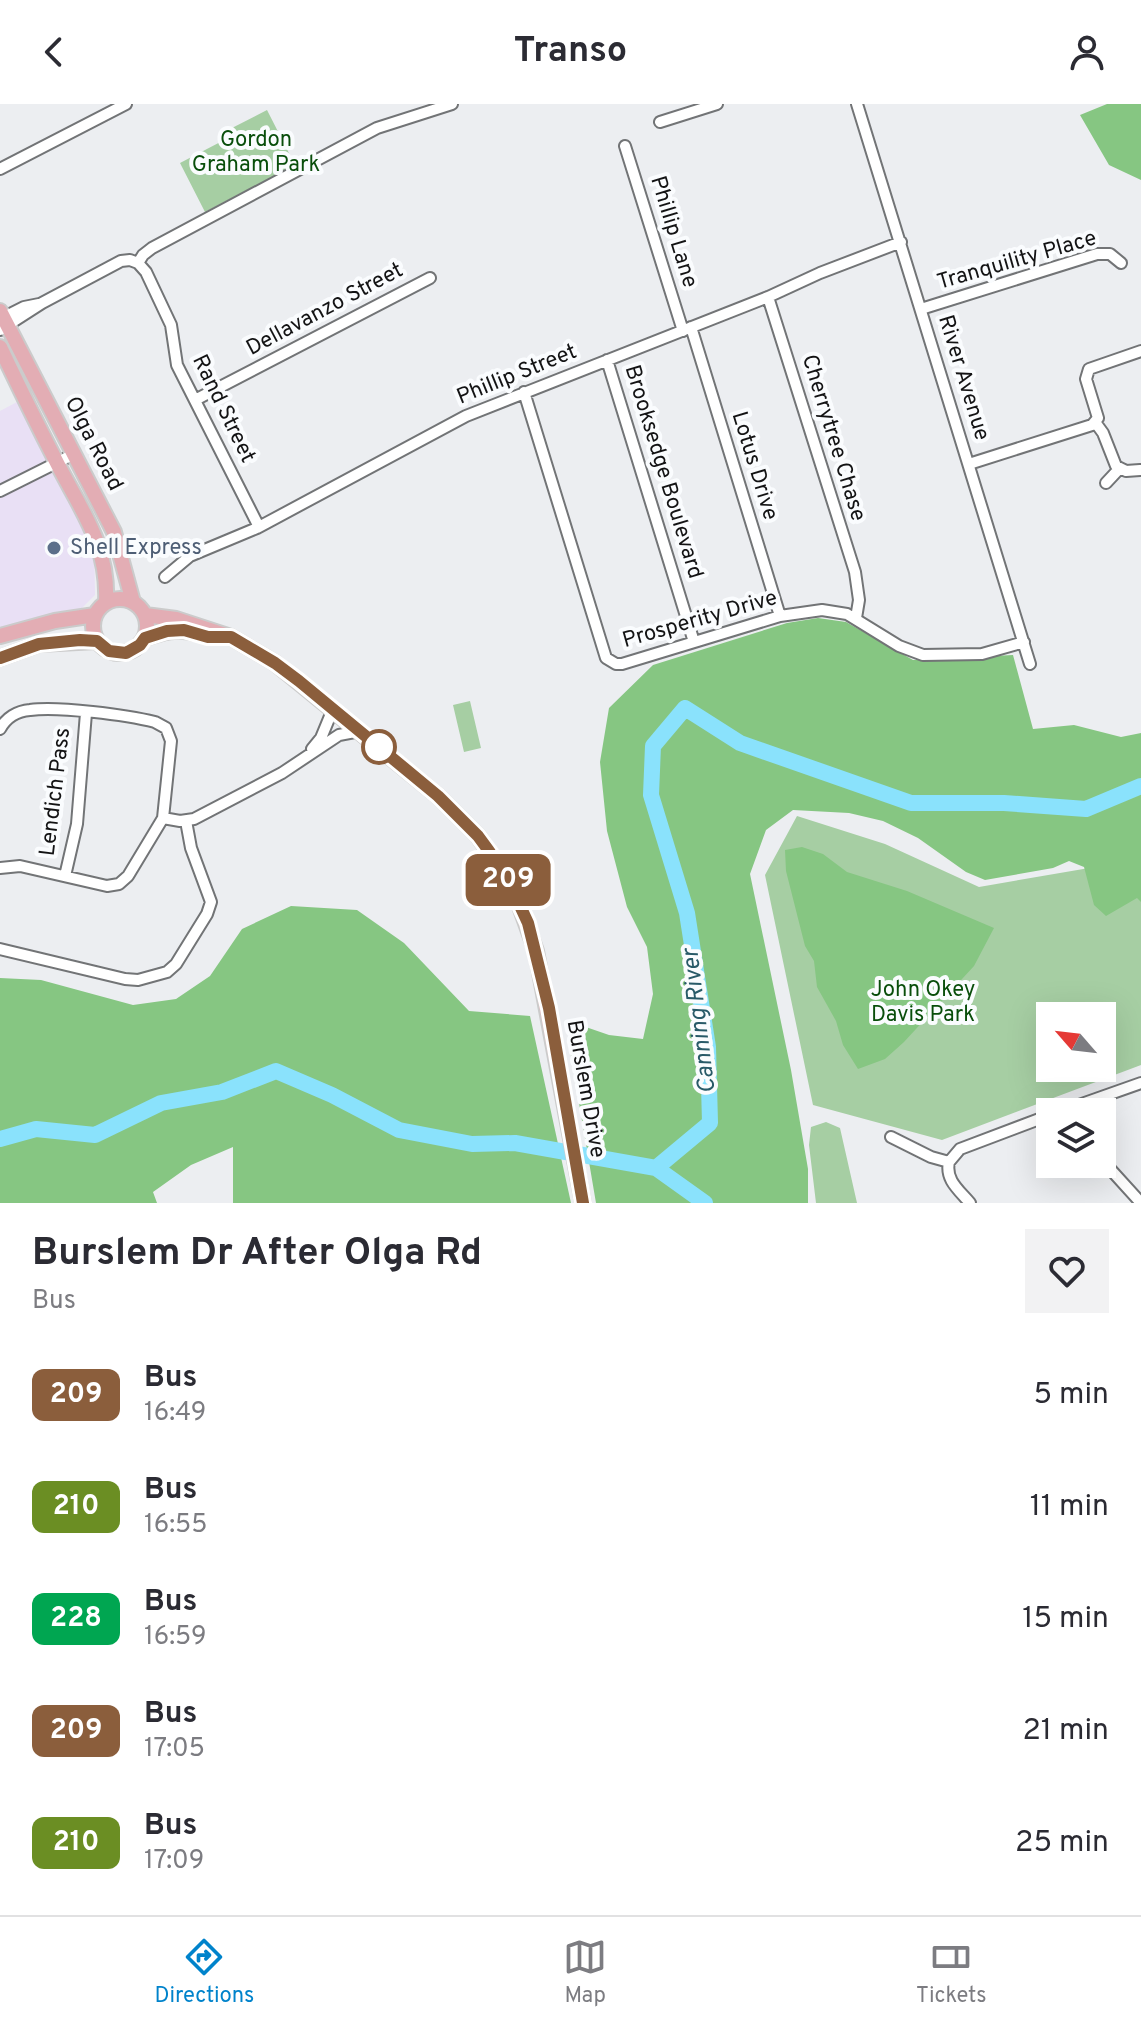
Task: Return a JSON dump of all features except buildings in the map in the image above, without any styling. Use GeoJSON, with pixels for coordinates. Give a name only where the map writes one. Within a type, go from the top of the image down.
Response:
{"type":"FeatureCollection","features":[{"type":"Feature","properties":{"kind":"main road","name":"Olga Road"},"geometry":{"type":"LineString","coordinates":[[2,321],[90,486],[121,552],[133,602]]}},
{"type":"Feature","properties":{"kind":"main road","name":"Olga Road"},"geometry":{"type":"LineString","coordinates":[[0,347],[99,545],[106,576],[106,603]]}},
{"type":"Feature","properties":{"kind":"main road"},"geometry":{"type":"LineString","coordinates":[[90,486],[105,531],[103,542],[99,545]]}},
{"type":"Feature","properties":{"kind":"main road"},"geometry":{"type":"LineString","coordinates":[[0,636],[55,621],[95,615],[106,603],[120,599],[133,602],[145,615],[148,622],[145,638]]}},
{"type":"Feature","properties":{"kind":"main road"},"geometry":{"type":"LineString","coordinates":[[95,615],[97,641]]}},
{"type":"Feature","properties":{"kind":"main road","name":"Burslem Drive"},"geometry":{"type":"LineString","coordinates":[[145,615],[176,619],[231,637],[275,663],[360,731],[456,813],[478,836],[509,882],[528,923],[566,1103],[583,1203]]}},
{"type":"Feature","properties":{"kind":"main road"},"geometry":{"type":"LineString","coordinates":[[55,621],[67,635],[80,640]]}},
{"type":"Feature","properties":{"kind":"main road","name":"Burslem Drive"},"geometry":{"type":"LineString","coordinates":[[0,658],[39,644],[80,640],[97,641],[109,651],[126,653],[145,638],[167,631],[184,630],[208,637],[231,637]]}},
{"type":"Feature","properties":{"kind":"main road"},"geometry":{"type":"LineString","coordinates":[[0,648],[20,643],[39,644]]}},
{"type":"Feature","properties":{"kind":"street"},"geometry":{"type":"LineString","coordinates":[[0,169],[126,104]]}},
{"type":"Feature","properties":{"kind":"street"},"geometry":{"type":"LineString","coordinates":[[2,321],[24,307],[42,303],[121,261],[138,263],[152,248],[377,128],[452,104]]}},
{"type":"Feature","properties":{"kind":"street"},"geometry":{"type":"LineString","coordinates":[[660,122],[717,104]]}},
{"type":"Feature","properties":{"kind":"street","name":"River Avenue"},"geometry":{"type":"LineString","coordinates":[[857,104],[1030,664]]}},
{"type":"Feature","properties":{"kind":"street","name":"Phillip Lane"},"geometry":{"type":"LineString","coordinates":[[625,146],[687,329]]}},
{"type":"Feature","properties":{"kind":"street","name":"Phillip Street"},"geometry":{"type":"LineString","coordinates":[[165,577],[190,556],[259,527],[466,416],[901,242]]}},
{"type":"Feature","properties":{"kind":"street","name":"Tranquility Place"},"geometry":{"type":"LineString","coordinates":[[921,309],[1097,254],[1110,254],[1121,263]]}},
{"type":"Feature","properties":{"kind":"street","name":"Rand Street"},"geometry":{"type":"LineString","coordinates":[[138,263],[146,272],[171,325],[177,365],[259,527]]}},
{"type":"Feature","properties":{"kind":"street","name":"Dellavanzo Street"},"geometry":{"type":"LineString","coordinates":[[195,400],[430,278]]}},
{"type":"Feature","properties":{"kind":"street","name":"Cherrytree Chase"},"geometry":{"type":"LineString","coordinates":[[768,297],[855,572],[857,590],[851,616]]}},
{"type":"Feature","properties":{"kind":"street","name":"Lotus Drive"},"geometry":{"type":"LineString","coordinates":[[687,329],[780,616]]}},
{"type":"Feature","properties":{"kind":"street"},"geometry":{"type":"LineString","coordinates":[[1140,470],[1133,472],[1120,468],[1112,461],[1103,433],[1095,422],[1097,413],[1086,379],[1089,369],[1141,351]]}},
{"type":"Feature","properties":{"kind":"street","name":"Brooksedge Boulevard"},"geometry":{"type":"LineString","coordinates":[[607,360],[694,642]]}},
{"type":"Feature","properties":{"kind":"street","name":"Prosperity Drive"},"geometry":{"type":"LineString","coordinates":[[524,392],[606,658],[622,664],[780,616],[822,610],[851,616]]}},
{"type":"Feature","properties":{"kind":"street"},"geometry":{"type":"LineString","coordinates":[[969,464],[1095,422]]}},
{"type":"Feature","properties":{"kind":"street"},"geometry":{"type":"LineString","coordinates":[[0,491],[72,455]]}},
{"type":"Feature","properties":{"kind":"street"},"geometry":{"type":"LineString","coordinates":[[1106,483],[1120,468]]}},
{"type":"Feature","properties":{"kind":"street"},"geometry":{"type":"LineString","coordinates":[[851,616],[899,646],[923,655],[982,654],[1024,642]]}},
{"type":"Feature","properties":{"kind":"street"},"geometry":{"type":"LineString","coordinates":[[303,760],[321,738],[333,709]]}},
{"type":"Feature","properties":{"kind":"street"},"geometry":{"type":"LineString","coordinates":[[0,729],[4,721],[29,710],[86,713],[140,718],[166,728],[171,741],[163,818],[128,876],[119,884],[107,886],[20,866],[0,868]]}},
{"type":"Feature","properties":{"kind":"street","name":"Lendich Pass"},"geometry":{"type":"LineString","coordinates":[[65,876],[77,824],[86,713]]}},
{"type":"Feature","properties":{"kind":"street"},"geometry":{"type":"LineString","coordinates":[[163,818],[186,821],[204,815],[303,760],[339,735],[360,731]]}},
{"type":"Feature","properties":{"kind":"street"},"geometry":{"type":"LineString","coordinates":[[0,949],[125,979],[138,980],[167,972],[207,914],[211,902],[208,887],[193,855],[186,821]]}},
{"type":"Feature","properties":{"kind":"street"},"geometry":{"type":"LineString","coordinates":[[1099,1098],[1141,1083]]}},
{"type":"Feature","properties":{"kind":"street"},"geometry":{"type":"LineString","coordinates":[[970,1203],[949,1179],[949,1162],[960,1149],[1036,1120]]}},
{"type":"Feature","properties":{"kind":"street"},"geometry":{"type":"LineString","coordinates":[[891,1137],[931,1157],[949,1162]]}},
{"type":"Feature","properties":{"kind":"street"},"geometry":{"type":"LineString","coordinates":[[1116,1175],[1141,1203]]}},
{"type":"Feature","properties":{"kind":"shaded area"},"geometry":{"type":"Polygon","coordinates":[[[17,402],[94,543],[95,595],[79,611],[0,632],[0,411],[17,402]]]}},
{"type":"Feature","properties":{"kind":"green space"},"geometry":{"type":"Polygon","coordinates":[[[1107,104],[1141,104],[1141,180],[1109,165],[1080,115],[1107,104]]]}},
{"type":"Feature","properties":{"kind":"green space","name":"Gordon Graham Park"},"geometry":{"type":"Polygon","coordinates":[[[267,110],[295,165],[205,212],[180,163],[230,137],[228,130],[267,110]]]}},
{"type":"Feature","properties":{"kind":"green space"},"geometry":{"type":"Polygon","coordinates":[[[818,618],[846,622],[913,660],[1013,655],[1033,729],[1074,725],[1121,737],[1141,733],[1141,902],[1137,898],[1106,916],[1094,905],[1084,867],[1069,861],[1053,868],[985,880],[966,872],[918,838],[883,821],[849,813],[793,810],[766,830],[750,874],[791,1070],[808,1169],[808,1203],[596,1203],[570,1050],[580,1025],[609,1035],[643,1039],[653,994],[647,947],[627,907],[607,831],[600,762],[609,708],[653,665],[787,623],[818,618]]]}},
{"type":"Feature","properties":{"kind":"green space"},"geometry":{"type":"Polygon","coordinates":[[[470,701],[481,748],[464,752],[453,705],[470,701]]]}},
{"type":"Feature","properties":{"kind":"green space","name":"John Okey Davis Park"},"geometry":{"type":"Polygon","coordinates":[[[797,816],[885,844],[979,887],[1095,867],[1141,864],[1141,1065],[1116,1074],[1116,1002],[1036,1002],[1036,1082],[1096,1082],[1053,1098],[1036,1098],[1036,1105],[942,1140],[813,1105],[765,875],[797,816]]]}},
{"type":"Feature","properties":{"kind":"green space"},"geometry":{"type":"Polygon","coordinates":[[[802,847],[823,854],[847,872],[907,891],[994,928],[974,966],[904,1042],[885,1059],[858,1069],[843,1045],[836,1021],[817,987],[814,961],[805,946],[786,871],[785,850],[802,847]]]}},
{"type":"Feature","properties":{"kind":"green space"},"geometry":{"type":"Polygon","coordinates":[[[291,906],[357,910],[404,943],[469,1011],[530,1016],[571,1203],[233,1203],[233,1147],[191,1165],[153,1192],[157,1203],[0,1203],[0,978],[41,980],[133,1005],[176,999],[210,976],[242,929],[291,906]]]}},
{"type":"Feature","properties":{"kind":"green space"},"geometry":{"type":"Polygon","coordinates":[[[826,1122],[840,1128],[857,1203],[816,1203],[809,1145],[811,1127],[826,1122]]]}},
{"type":"Feature","properties":{"kind":"waterway","name":"Canning River"},"geometry":{"type":"LineString","coordinates":[[0,1139],[36,1129],[95,1135],[161,1103],[222,1092],[276,1071],[332,1095],[399,1130],[472,1144],[515,1143],[656,1168],[710,1123],[708,1047],[687,913],[651,795],[653,746],[685,708],[740,743],[911,803],[1004,803],[1086,809],[1141,786]]}},
{"type":"Feature","properties":{"kind":"waterway"},"geometry":{"type":"LineString","coordinates":[[656,1168],[705,1203]]}},
{"type":"Feature","properties":{"kind":"bus line","name":"209"},"geometry":{"type":"LineString","coordinates":[[0,658],[39,644],[80,640],[97,641],[109,651],[126,653],[134,650],[145,638],[167,631],[184,630],[208,637],[231,637],[299,681],[438,796],[489,851],[509,882],[528,923],[549,1008],[583,1203]]}},
{"type":"Feature","properties":{"kind":"place","name":"Shell Express"},"geometry":{"type":"Point","coordinates":[54,548]}}]}
